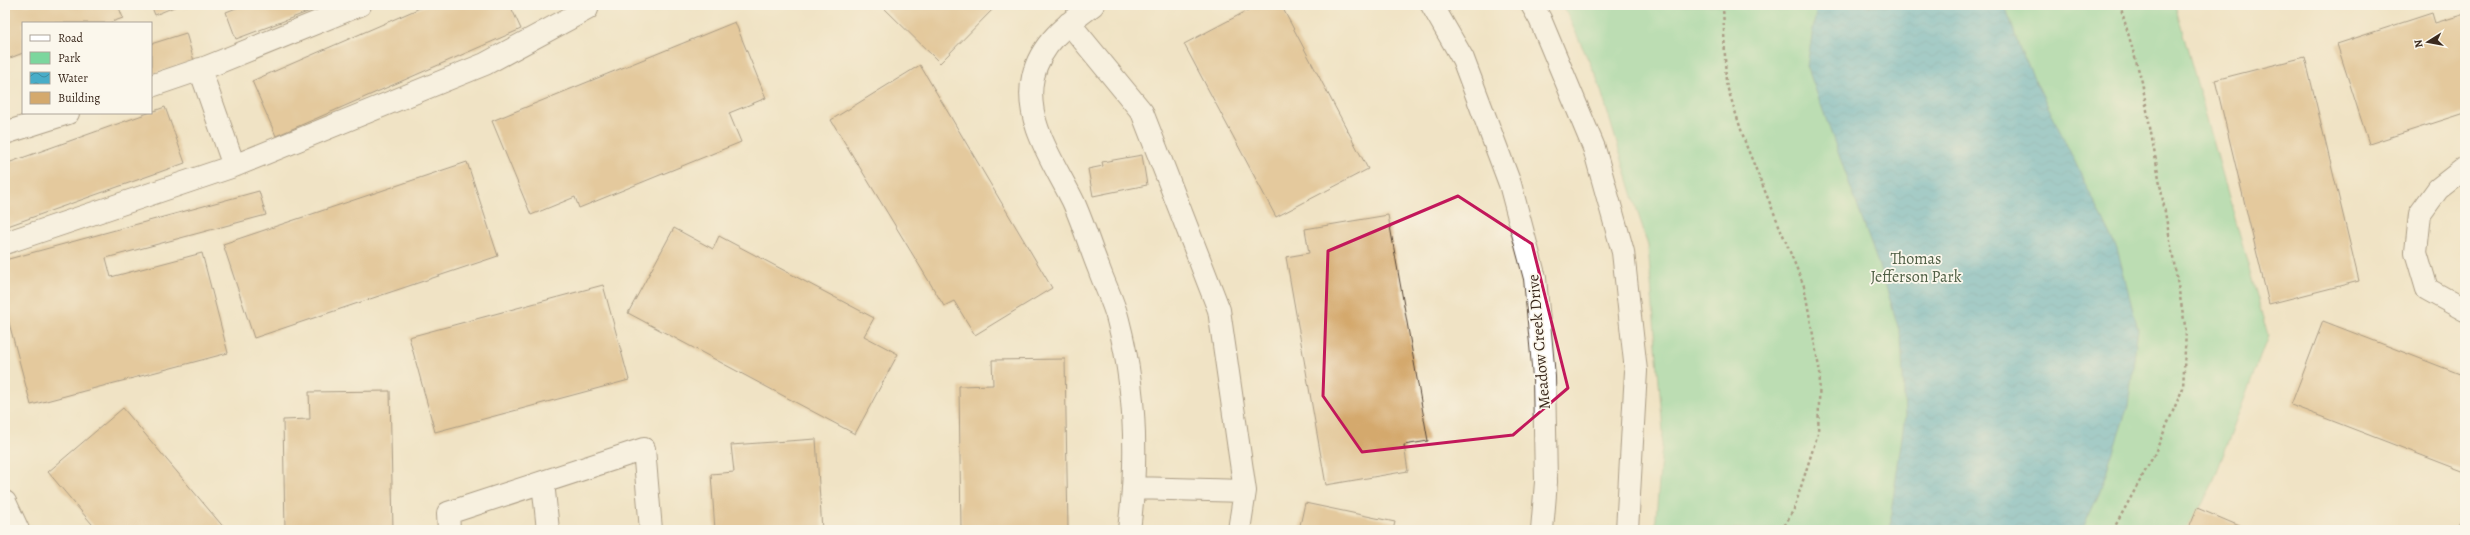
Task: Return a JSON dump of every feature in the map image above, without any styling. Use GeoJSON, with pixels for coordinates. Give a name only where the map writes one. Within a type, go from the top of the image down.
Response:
{"type":"FeatureCollection","features":[{"type":"Feature","properties":{"kind":"street"},"geometry":{"type":"LineString","coordinates":[[152,86],[200,69],[360,5]]}},
{"type":"Feature","properties":{"kind":"street"},"geometry":{"type":"LineString","coordinates":[[5,243],[234,166],[485,64],[587,8],[587,5]]}},
{"type":"Feature","properties":{"kind":"street"},"geometry":{"type":"LineString","coordinates":[[1093,5],[1069,23],[1048,43],[1039,58],[1032,78],[1032,108],[1040,135],[1074,203],[1118,319],[1133,395],[1134,488],[1129,530]]}},
{"type":"Feature","properties":{"kind":"street","name":"Meadow Creek Drive"},"geometry":{"type":"LineString","coordinates":[[1432,5],[1463,59],[1488,125],[1510,184],[1535,278],[1544,377],[1546,482],[1542,530]]}},
{"type":"Feature","properties":{"kind":"street"},"geometry":{"type":"LineString","coordinates":[[1532,5],[1540,20],[1594,148],[1623,252],[1636,372],[1627,530]]}},
{"type":"Feature","properties":{"kind":"street"},"geometry":{"type":"LineString","coordinates":[[1069,23],[1142,112],[1219,310],[1245,491],[1239,530]]}},
{"type":"Feature","properties":{"kind":"street"},"geometry":{"type":"LineString","coordinates":[[200,69],[234,166]]}},
{"type":"Feature","properties":{"kind":"street"},"geometry":{"type":"LineString","coordinates":[[5,133],[65,114]]}},
{"type":"Feature","properties":{"kind":"street"},"geometry":{"type":"LineString","coordinates":[[2465,168],[2438,189],[2420,214],[2416,252],[2427,289],[2465,310]]}},
{"type":"Feature","properties":{"kind":"street"},"geometry":{"type":"LineString","coordinates":[[449,530],[448,513],[644,449],[651,530]]}},
{"type":"Feature","properties":{"kind":"street"},"geometry":{"type":"LineString","coordinates":[[543,482],[548,530]]}},
{"type":"Feature","properties":{"kind":"street"},"geometry":{"type":"LineString","coordinates":[[1134,488],[1245,491]]}},
{"type":"Feature","properties":{"kind":"street"},"geometry":{"type":"LineString","coordinates":[[5,502],[18,530]]}},
{"type":"Feature","properties":{"kind":"path"},"geometry":{"type":"LineString","coordinates":[[1723,5],[1726,83],[1746,145],[1804,286],[1820,373],[1818,433],[1794,509],[1782,530]]}},
{"type":"Feature","properties":{"kind":"path"},"geometry":{"type":"LineString","coordinates":[[2113,530],[2154,455],[2184,388],[2186,331],[2142,82],[2120,5]]}},
{"type":"Feature","properties":{"kind":"highlighted area"},"geometry":{"type":"Polygon","coordinates":[[[1458,196],[1532,244],[1568,388],[1513,435],[1362,452],[1323,396],[1328,251],[1458,196]]]}},
{"type":"Feature","properties":{"kind":"green space","name":"Thomas Jefferson Park"},"geometry":{"type":"Polygon","coordinates":[[[1563,5],[2175,5],[2268,336],[2210,490],[2186,530],[1655,530],[1663,432],[1648,246],[1598,81],[1563,5]]]}},
{"type":"Feature","properties":{"kind":"water"},"geometry":{"type":"Polygon","coordinates":[[[1817,5],[2005,5],[2020,49],[2117,248],[2138,329],[2128,406],[2099,494],[2082,530],[1891,530],[1891,513],[1905,416],[1901,337],[1885,283],[1807,66],[1817,5]]]}},
{"type":"Feature","properties":{"kind":"building"},"geometry":{"type":"Polygon","coordinates":[[[5,5],[118,5],[123,18],[112,22],[22,22],[22,53],[5,60],[5,5]]]}},
{"type":"Feature","properties":{"kind":"building"},"geometry":{"type":"Polygon","coordinates":[[[151,5],[179,5],[155,15],[151,5]]]}},
{"type":"Feature","properties":{"kind":"building"},"geometry":{"type":"Polygon","coordinates":[[[244,5],[326,5],[236,39],[226,12],[244,5]]]}},
{"type":"Feature","properties":{"kind":"building"},"geometry":{"type":"Polygon","coordinates":[[[427,5],[510,5],[521,29],[276,136],[252,81],[427,5]]]}},
{"type":"Feature","properties":{"kind":"building"},"geometry":{"type":"Polygon","coordinates":[[[881,5],[997,5],[940,63],[881,5]]]}},
{"type":"Feature","properties":{"kind":"building"},"geometry":{"type":"Polygon","coordinates":[[[1258,5],[1281,5],[1368,169],[1276,217],[1184,44],[1258,5]]]}},
{"type":"Feature","properties":{"kind":"building"},"geometry":{"type":"Polygon","coordinates":[[[2432,13],[2435,23],[2465,14],[2465,113],[2369,144],[2337,44],[2432,13]]]}},
{"type":"Feature","properties":{"kind":"building"},"geometry":{"type":"Polygon","coordinates":[[[735,22],[766,98],[729,113],[741,142],[579,208],[575,197],[531,215],[492,121],[735,22]]]}},
{"type":"Feature","properties":{"kind":"building"},"geometry":{"type":"Polygon","coordinates":[[[186,33],[194,61],[152,74],[152,44],[186,33]]]}},
{"type":"Feature","properties":{"kind":"building"},"geometry":{"type":"Polygon","coordinates":[[[2305,57],[2359,281],[2269,304],[2215,80],[2305,57]]]}},
{"type":"Feature","properties":{"kind":"building"},"geometry":{"type":"Polygon","coordinates":[[[920,65],[1052,288],[975,335],[954,301],[944,306],[831,120],[920,65]]]}},
{"type":"Feature","properties":{"kind":"building"},"geometry":{"type":"Polygon","coordinates":[[[165,107],[185,163],[5,227],[5,164],[145,114],[152,114],[152,112],[165,107]]]}},
{"type":"Feature","properties":{"kind":"building"},"geometry":{"type":"Polygon","coordinates":[[[1142,155],[1147,185],[1093,196],[1088,169],[1103,166],[1102,162],[1142,155]]]}},
{"type":"Feature","properties":{"kind":"building"},"geometry":{"type":"Polygon","coordinates":[[[467,162],[498,256],[254,338],[223,244],[467,162]]]}},
{"type":"Feature","properties":{"kind":"building"},"geometry":{"type":"Polygon","coordinates":[[[259,191],[266,215],[106,258],[111,277],[202,253],[228,353],[31,405],[5,308],[5,260],[259,191]]]}},
{"type":"Feature","properties":{"kind":"building"},"geometry":{"type":"Polygon","coordinates":[[[1388,215],[1428,441],[1404,445],[1408,471],[1326,485],[1286,257],[1309,253],[1305,229],[1388,215]]]}},
{"type":"Feature","properties":{"kind":"building"},"geometry":{"type":"Polygon","coordinates":[[[674,228],[713,249],[719,236],[874,318],[864,336],[898,354],[855,434],[628,313],[674,228]]]}},
{"type":"Feature","properties":{"kind":"building"},"geometry":{"type":"Polygon","coordinates":[[[603,285],[629,380],[435,432],[409,337],[603,285]]]}},
{"type":"Feature","properties":{"kind":"building"},"geometry":{"type":"Polygon","coordinates":[[[2323,321],[2465,376],[2465,472],[2291,405],[2323,321]]]}},
{"type":"Feature","properties":{"kind":"building"},"geometry":{"type":"Polygon","coordinates":[[[1065,359],[1068,530],[961,530],[959,386],[993,385],[992,360],[1065,359]]]}},
{"type":"Feature","properties":{"kind":"building"},"geometry":{"type":"Polygon","coordinates":[[[390,391],[393,530],[285,530],[283,420],[310,419],[309,392],[390,391]]]}},
{"type":"Feature","properties":{"kind":"building"},"geometry":{"type":"Polygon","coordinates":[[[123,408],[226,530],[97,530],[48,472],[123,408]]]}},
{"type":"Feature","properties":{"kind":"building"},"geometry":{"type":"Polygon","coordinates":[[[816,439],[822,530],[715,530],[711,474],[734,472],[731,445],[816,439]]]}},
{"type":"Feature","properties":{"kind":"building"},"geometry":{"type":"Polygon","coordinates":[[[1305,503],[1395,522],[1393,530],[1299,530],[1305,503]]]}},
{"type":"Feature","properties":{"kind":"building"},"geometry":{"type":"Polygon","coordinates":[[[2197,508],[2249,530],[2188,530],[2197,508]]]}},
{"type":"Feature","properties":{"kind":"building"},"geometry":{"type":"Polygon","coordinates":[[[2465,517],[2465,530],[2456,530],[2465,517]]]}}]}
